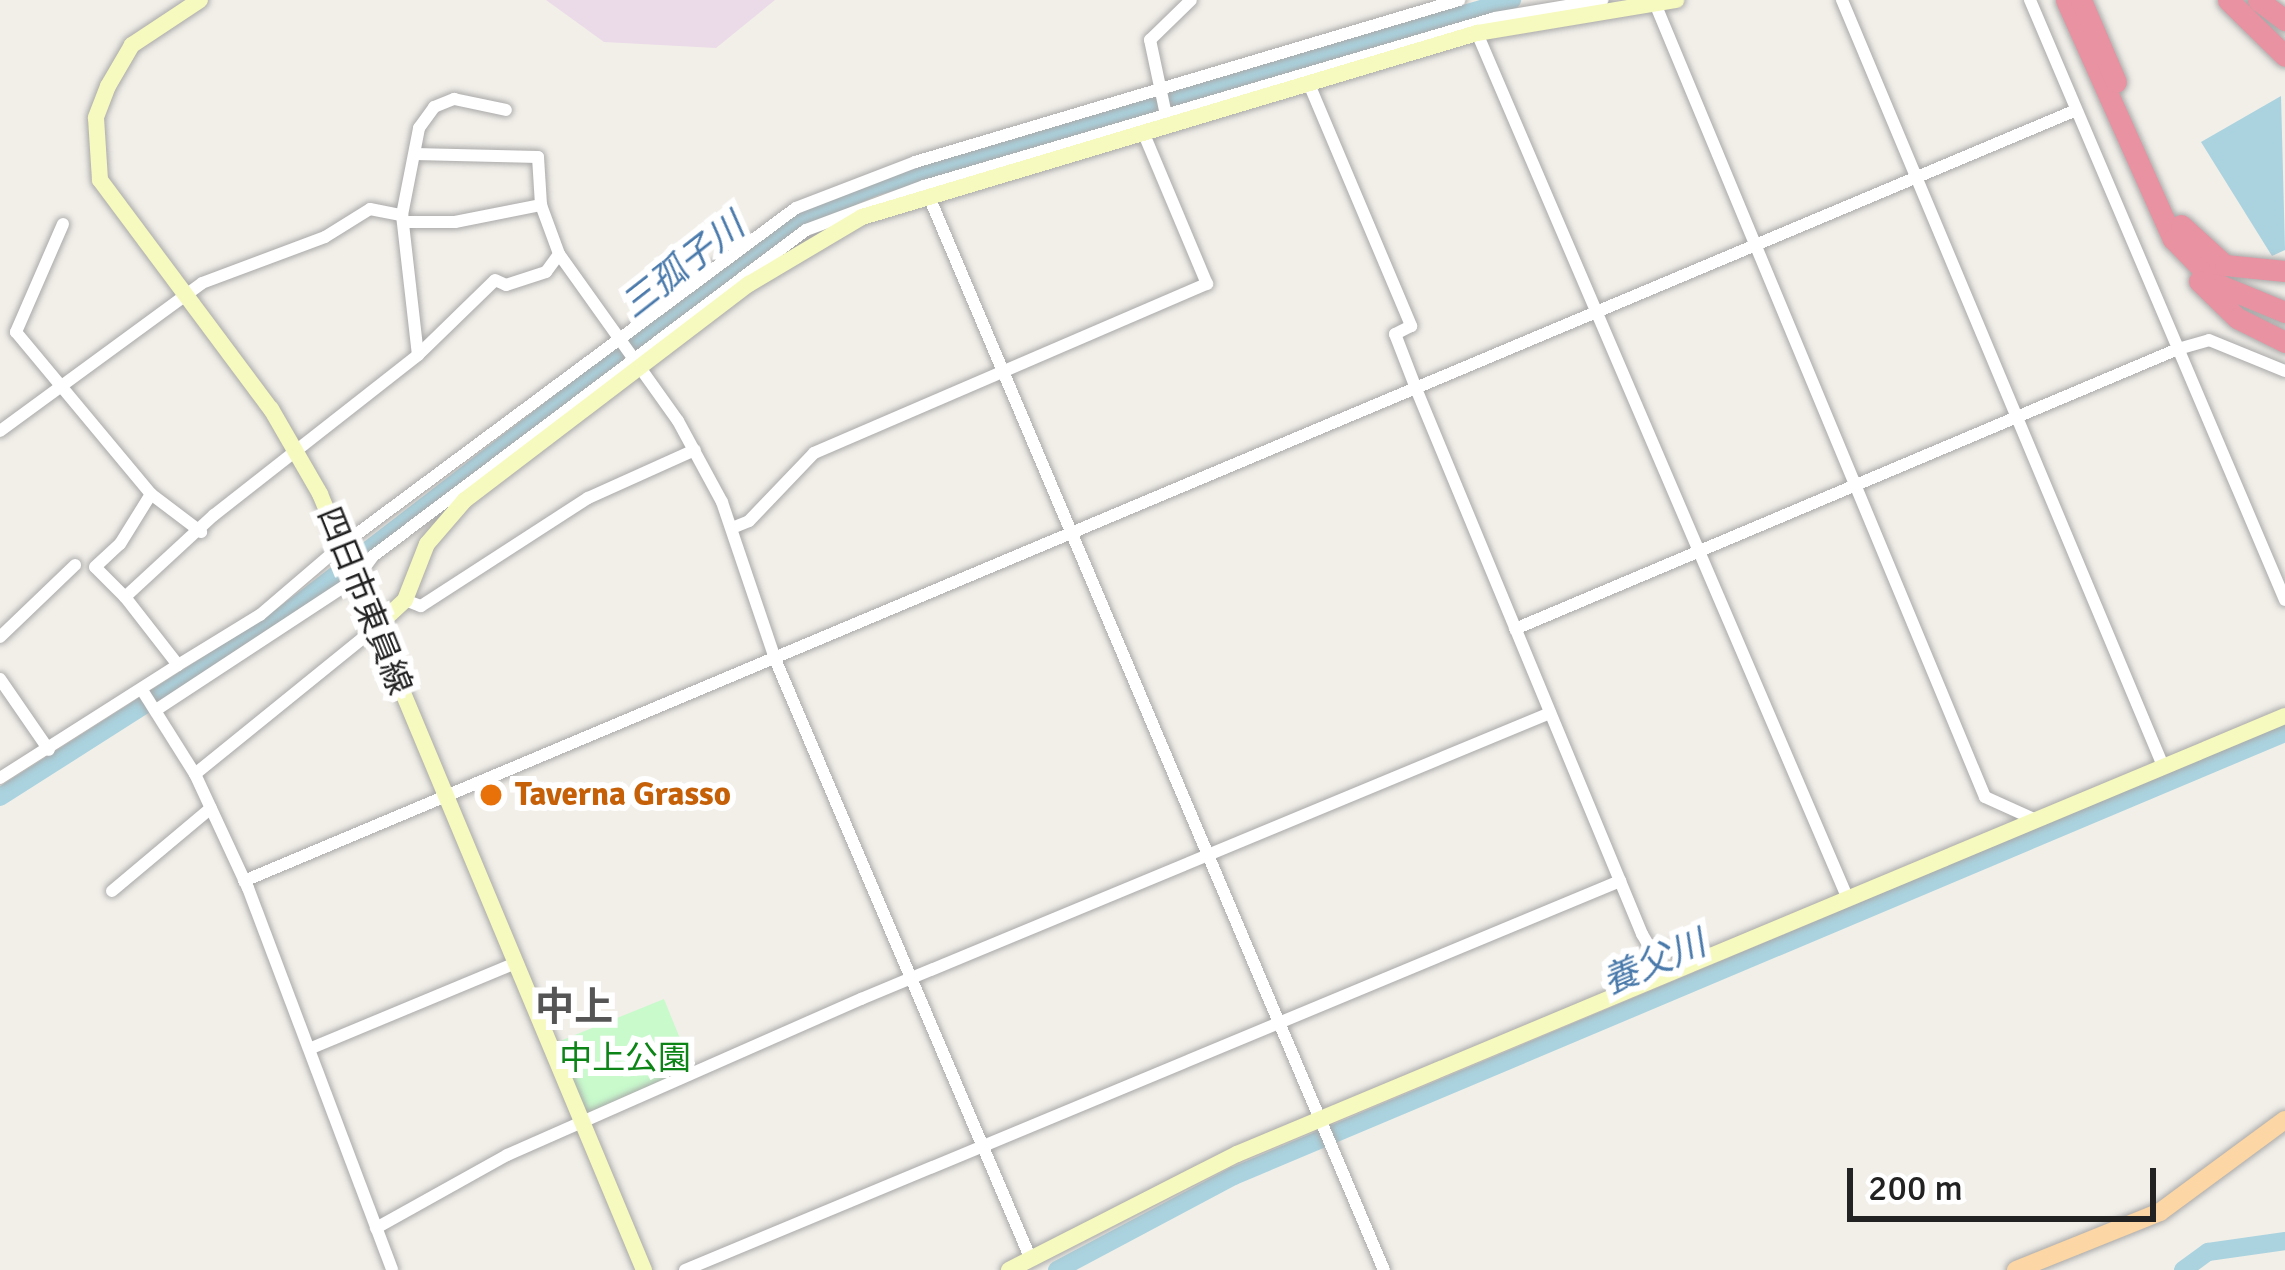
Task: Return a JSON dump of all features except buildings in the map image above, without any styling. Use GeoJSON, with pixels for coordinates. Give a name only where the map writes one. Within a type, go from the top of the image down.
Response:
{"type":"FeatureCollection","features":[{"type":"Feature","properties":{"kind":"highway"},"geometry":{"type":"LineString","coordinates":[[2066,0],[2182,240],[2221,305],[2285,342]]}},
{"type":"Feature","properties":{"kind":"highway"},"geometry":{"type":"LineString","coordinates":[[2081,0],[2182,240],[2217,284],[2285,312]]}},
{"type":"Feature","properties":{"kind":"highway"},"geometry":{"type":"LineString","coordinates":[[2228,0],[2285,56]]}},
{"type":"Feature","properties":{"kind":"highway"},"geometry":{"type":"LineString","coordinates":[[2258,0],[2285,20]]}},
{"type":"Feature","properties":{"kind":"highway"},"geometry":{"type":"LineString","coordinates":[[2182,240],[2242,271],[2285,271]]}},
{"type":"Feature","properties":{"kind":"highway"},"geometry":{"type":"LineString","coordinates":[[2182,240],[2235,283],[2285,301]]}},
{"type":"Feature","properties":{"kind":"main road"},"geometry":{"type":"LineString","coordinates":[[2017,1270],[2160,1212],[2285,1120]]}},
{"type":"Feature","properties":{"kind":"street","name":"四日市東員線"},"geometry":{"type":"LineString","coordinates":[[200,0],[132,45],[96,118],[100,180],[299,451],[356,577],[644,1270]]}},
{"type":"Feature","properties":{"kind":"street"},"geometry":{"type":"LineString","coordinates":[[1166,115],[1150,40],[1191,0]]}},
{"type":"Feature","properties":{"kind":"street"},"geometry":{"type":"LineString","coordinates":[[0,778],[260,615],[342,544],[796,208],[915,161],[1459,0]]}},
{"type":"Feature","properties":{"kind":"street"},"geometry":{"type":"LineString","coordinates":[[1142,128],[1166,115],[1495,18],[1602,0]]}},
{"type":"Feature","properties":{"kind":"street"},"geometry":{"type":"LineString","coordinates":[[160,708],[356,577],[373,556],[805,244],[927,191],[1478,33],[1676,0]]}},
{"type":"Feature","properties":{"kind":"street"},"geometry":{"type":"LineString","coordinates":[[1842,0],[2163,766]]}},
{"type":"Feature","properties":{"kind":"street"},"geometry":{"type":"LineString","coordinates":[[2030,0],[2285,600]]}},
{"type":"Feature","properties":{"kind":"street"},"geometry":{"type":"LineString","coordinates":[[1654,2],[1984,797],[2036,820]]}},
{"type":"Feature","properties":{"kind":"street"},"geometry":{"type":"LineString","coordinates":[[1478,33],[1696,554],[1848,899]]}},
{"type":"Feature","properties":{"kind":"street"},"geometry":{"type":"LineString","coordinates":[[1309,84],[1411,326],[1395,334],[1417,391],[1651,948],[1719,955]]}},
{"type":"Feature","properties":{"kind":"street"},"geometry":{"type":"LineString","coordinates":[[418,355],[403,218],[419,128],[434,107],[454,99],[506,110]]}},
{"type":"Feature","properties":{"kind":"street"},"geometry":{"type":"LineString","coordinates":[[244,881],[1757,249],[2077,110]]}},
{"type":"Feature","properties":{"kind":"street"},"geometry":{"type":"LineString","coordinates":[[732,527],[749,521],[814,453],[1207,284],[1142,128]]}},
{"type":"Feature","properties":{"kind":"street"},"geometry":{"type":"LineString","coordinates":[[416,154],[538,157],[541,205],[559,254],[638,361],[695,450],[732,527],[775,659],[1030,1257]]}},
{"type":"Feature","properties":{"kind":"street"},"geometry":{"type":"LineString","coordinates":[[927,191],[1203,857],[1384,1270]]}},
{"type":"Feature","properties":{"kind":"street"},"geometry":{"type":"LineString","coordinates":[[0,431],[182,295],[325,237],[370,209],[403,218],[455,222],[541,205]]}},
{"type":"Feature","properties":{"kind":"street"},"geometry":{"type":"LineString","coordinates":[[63,224],[16,332],[151,494],[201,532]]}},
{"type":"Feature","properties":{"kind":"street"},"geometry":{"type":"LineString","coordinates":[[125,598],[418,355],[495,280],[506,285],[546,272],[559,254]]}},
{"type":"Feature","properties":{"kind":"street"},"geometry":{"type":"LineString","coordinates":[[1515,629],[2178,349],[2210,340],[2285,371]]}},
{"type":"Feature","properties":{"kind":"street"},"geometry":{"type":"LineString","coordinates":[[195,774],[405,600],[442,520],[638,361]]}},
{"type":"Feature","properties":{"kind":"street"},"geometry":{"type":"LineString","coordinates":[[405,600],[421,606],[588,498],[695,450]]}},
{"type":"Feature","properties":{"kind":"street"},"geometry":{"type":"LineString","coordinates":[[151,494],[120,544],[95,567],[178,665]]}},
{"type":"Feature","properties":{"kind":"street"},"geometry":{"type":"LineString","coordinates":[[0,637],[75,565]]}},
{"type":"Feature","properties":{"kind":"street"},"geometry":{"type":"LineString","coordinates":[[0,679],[49,750]]}},
{"type":"Feature","properties":{"kind":"street"},"geometry":{"type":"LineString","coordinates":[[142,690],[160,708],[244,881],[314,1047],[392,1270]]}},
{"type":"Feature","properties":{"kind":"street"},"geometry":{"type":"LineString","coordinates":[[376,1228],[507,1155],[911,978],[1550,713]]}},
{"type":"Feature","properties":{"kind":"street"},"geometry":{"type":"LineString","coordinates":[[1009,1270],[1318,1126],[2285,716]]}},
{"type":"Feature","properties":{"kind":"street"},"geometry":{"type":"LineString","coordinates":[[112,891],[211,808]]}},
{"type":"Feature","properties":{"kind":"street"},"geometry":{"type":"LineString","coordinates":[[686,1270],[981,1142],[1620,881]]}},
{"type":"Feature","properties":{"kind":"street"},"geometry":{"type":"LineString","coordinates":[[314,1047],[516,963]]}},
{"type":"Feature","properties":{"kind":"shaded area"},"geometry":{"type":"Polygon","coordinates":[[[546,0],[775,0],[716,48],[604,42],[546,0]]]}},
{"type":"Feature","properties":{"kind":"green space","name":"中上公園"},"geometry":{"type":"Polygon","coordinates":[[[664,999],[694,1074],[585,1118],[555,1043],[664,999]]]}},
{"type":"Feature","properties":{"kind":"water"},"geometry":{"type":"Polygon","coordinates":[[[2281,96],[2285,250],[2272,256],[2201,142],[2281,96]]]}},
{"type":"Feature","properties":{"kind":"waterway","name":"三孤子川"},"geometry":{"type":"LineString","coordinates":[[0,797],[276,621],[794,222],[874,187],[1512,0]]}},
{"type":"Feature","properties":{"kind":"waterway","name":"養父川"},"geometry":{"type":"LineString","coordinates":[[1057,1270],[1234,1176],[2285,733]]}},
{"type":"Feature","properties":{"kind":"waterway"},"geometry":{"type":"LineString","coordinates":[[2183,1270],[2208,1252],[2285,1241]]}},
{"type":"Feature","properties":{"kind":"place","name":"Taverna Grasso"},"geometry":{"type":"Point","coordinates":[491,795]}},
{"type":"Feature","properties":{"kind":"district","name":"中上"},"geometry":{"type":"Point","coordinates":[574,1007]}}]}
